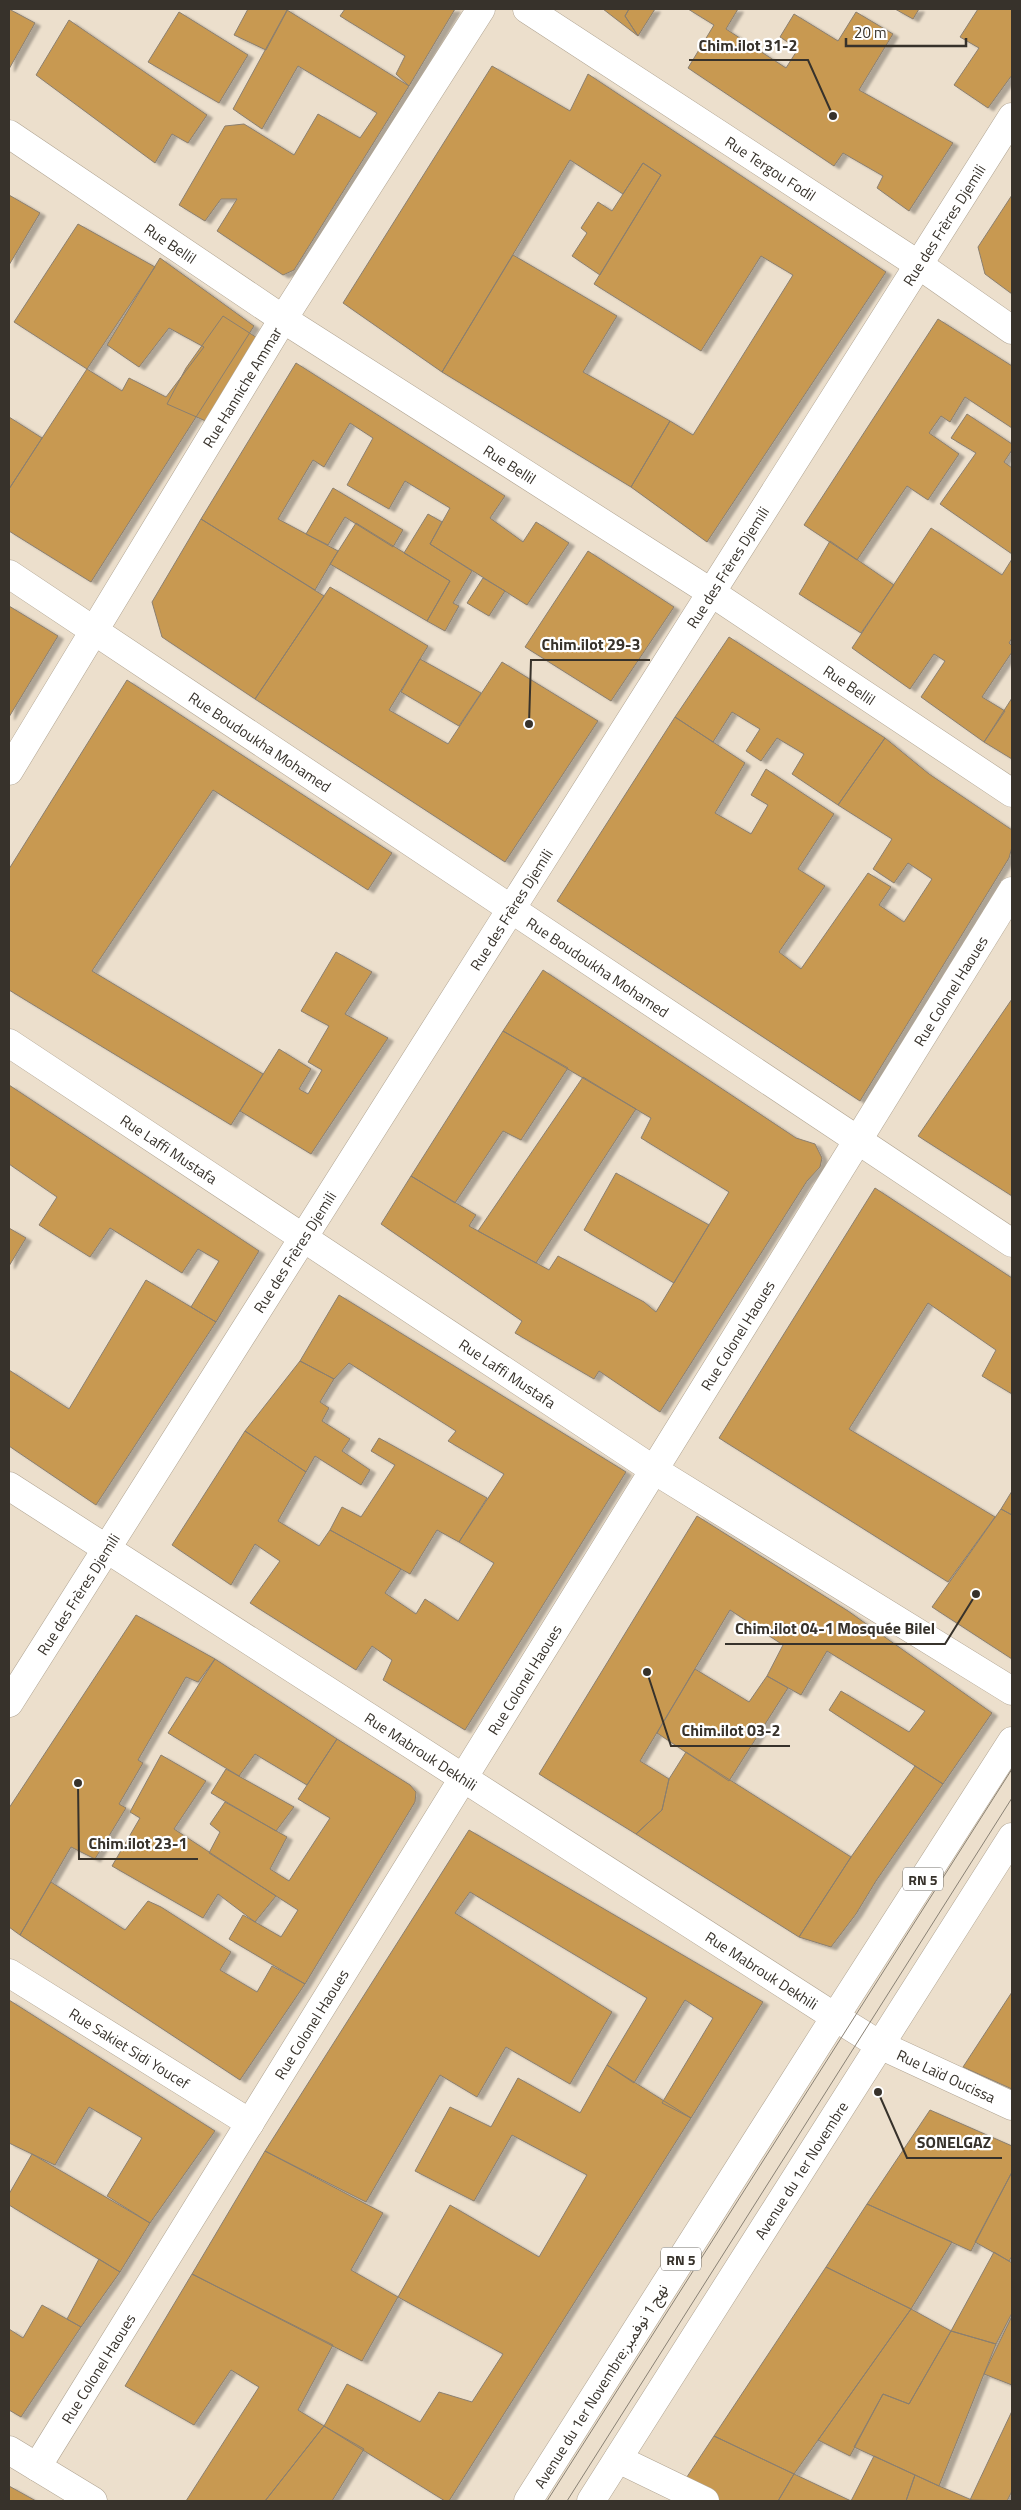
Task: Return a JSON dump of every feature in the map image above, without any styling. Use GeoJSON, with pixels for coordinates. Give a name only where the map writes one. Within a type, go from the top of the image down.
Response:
{"type":"FeatureCollection","features":[{"type":"Feature","properties":{"kind":"street","name":"Rue Hanniche Ammar"},"geometry":{"type":"LineString","coordinates":[[9,771],[283,319],[481,9]]}},
{"type":"Feature","properties":{"kind":"street","name":"Rue Tergou Fodil"},"geometry":{"type":"LineString","coordinates":[[527,9],[918,265],[1012,330]]}},
{"type":"Feature","properties":{"kind":"street","name":"Rue des Frères Djemili"},"geometry":{"type":"LineString","coordinates":[[9,1703],[1012,117]]}},
{"type":"Feature","properties":{"kind":"street","name":"Rue Bellil"},"geometry":{"type":"LineString","coordinates":[[9,134],[283,319],[712,593],[1012,793]]}},
{"type":"Feature","properties":{"kind":"street","name":"Rue Boudoukha Mohamed"},"geometry":{"type":"LineString","coordinates":[[9,574],[1012,1243]]}},
{"type":"Feature","properties":{"kind":"street","name":"Rue Colonel Haoues"},"geometry":{"type":"LineString","coordinates":[[37,2467],[1012,891]]}},
{"type":"Feature","properties":{"kind":"street","name":"Rue Laffi Mustafa"},"geometry":{"type":"LineString","coordinates":[[9,1043],[654,1470],[1012,1691]]}},
{"type":"Feature","properties":{"kind":"street","name":"Rue Mabrouk Dekhili"},"geometry":{"type":"LineString","coordinates":[[9,1486],[880,2045]]}},
{"type":"Feature","properties":{"kind":"street","name":"RN 5"},"geometry":{"type":"LineString","coordinates":[[834,2017],[1012,1741]]}},
{"type":"Feature","properties":{"kind":"street","name":"Avenue du 1er Novembre"},"geometry":{"type":"LineString","coordinates":[[591,2501],[1012,1837]]}},
{"type":"Feature","properties":{"kind":"street","name":"Rue Sakiet Sidi Youcef"},"geometry":{"type":"LineString","coordinates":[[9,1973],[250,2123]]}},
{"type":"Feature","properties":{"kind":"street","name":"Avenue du 1er Novembre;نهج 1 نوفمبر"},"geometry":{"type":"LineString","coordinates":[[528,2501],[834,2017]]}},
{"type":"Feature","properties":{"kind":"street","name":"Rue Laïd Oucissa"},"geometry":{"type":"LineString","coordinates":[[880,2045],[1012,2106]]}},
{"type":"Feature","properties":{"kind":"street"},"geometry":{"type":"LineString","coordinates":[[9,2450],[93,2501]]}},
{"type":"Feature","properties":{"kind":"street"},"geometry":{"type":"LineString","coordinates":[[618,2459],[705,2501]]}},
{"type":"Feature","properties":{"kind":"building"},"geometry":{"type":"Polygon","coordinates":[[[9,9],[35,23],[9,69],[9,9]]]}},
{"type":"Feature","properties":{"kind":"building"},"geometry":{"type":"Polygon","coordinates":[[[248,9],[288,9],[266,50],[234,35],[248,9]]]}},
{"type":"Feature","properties":{"kind":"building"},"geometry":{"type":"Polygon","coordinates":[[[345,9],[455,9],[409,86],[396,74],[405,56],[340,16],[345,9]]]}},
{"type":"Feature","properties":{"kind":"building"},"geometry":{"type":"Polygon","coordinates":[[[603,9],[629,9],[625,16],[638,36],[603,9]]]}},
{"type":"Feature","properties":{"kind":"building"},"geometry":{"type":"Polygon","coordinates":[[[629,9],[655,9],[638,36],[625,16],[629,9]]]}},
{"type":"Feature","properties":{"kind":"building"},"geometry":{"type":"Polygon","coordinates":[[[688,9],[738,9],[726,29],[786,68],[798,49],[780,37],[794,14],[838,41],[856,12],[893,34],[859,90],[953,143],[909,211],[877,188],[883,176],[843,153],[834,166],[688,68],[714,25],[688,9]]]}},
{"type":"Feature","properties":{"kind":"building"},"geometry":{"type":"Polygon","coordinates":[[[895,9],[919,9],[913,19],[895,9]]]}},
{"type":"Feature","properties":{"kind":"building"},"geometry":{"type":"Polygon","coordinates":[[[978,9],[1012,9],[1012,75],[988,108],[954,85],[979,48],[960,37],[978,9]]]}},
{"type":"Feature","properties":{"kind":"building"},"geometry":{"type":"Polygon","coordinates":[[[287,10],[409,86],[294,270],[283,275],[217,231],[237,199],[221,199],[205,221],[179,205],[225,126],[244,124],[294,155],[318,114],[360,138],[377,113],[298,66],[262,129],[233,109],[287,10]]]}},
{"type":"Feature","properties":{"kind":"building"},"geometry":{"type":"Polygon","coordinates":[[[179,12],[248,55],[219,103],[148,62],[179,12]]]}},
{"type":"Feature","properties":{"kind":"building"},"geometry":{"type":"Polygon","coordinates":[[[69,20],[207,115],[188,143],[172,134],[155,163],[36,75],[69,20]]]}},
{"type":"Feature","properties":{"kind":"building"},"geometry":{"type":"Polygon","coordinates":[[[492,66],[570,111],[588,74],[886,272],[707,542],[631,487],[670,421],[693,435],[793,275],[761,256],[701,351],[594,284],[661,175],[643,163],[623,194],[570,160],[442,372],[343,303],[492,66]]]}},
{"type":"Feature","properties":{"kind":"building"},"geometry":{"type":"Polygon","coordinates":[[[643,163],[661,175],[600,275],[572,256],[587,233],[581,228],[598,202],[612,211],[643,163]]]}},
{"type":"Feature","properties":{"kind":"building"},"geometry":{"type":"Polygon","coordinates":[[[9,195],[40,213],[9,265],[9,195]]]}},
{"type":"Feature","properties":{"kind":"building"},"geometry":{"type":"Polygon","coordinates":[[[1012,195],[1012,294],[985,274],[978,247],[1012,195]]]}},
{"type":"Feature","properties":{"kind":"building"},"geometry":{"type":"Polygon","coordinates":[[[78,224],[155,267],[87,369],[14,322],[78,224]]]}},
{"type":"Feature","properties":{"kind":"building"},"geometry":{"type":"Polygon","coordinates":[[[513,255],[617,316],[583,372],[670,421],[631,487],[442,372],[513,255]]]}},
{"type":"Feature","properties":{"kind":"building"},"geometry":{"type":"Polygon","coordinates":[[[160,258],[254,326],[91,582],[9,531],[9,489],[87,369],[122,391],[129,378],[166,397],[204,347],[169,328],[139,367],[107,345],[160,258]]]}},
{"type":"Feature","properties":{"kind":"building"},"geometry":{"type":"Polygon","coordinates":[[[223,316],[262,341],[208,422],[167,404],[186,368],[223,316]]]}},
{"type":"Feature","properties":{"kind":"building"},"geometry":{"type":"Polygon","coordinates":[[[938,319],[1012,366],[1012,428],[965,397],[950,422],[941,416],[929,433],[959,454],[928,500],[907,486],[857,560],[804,525],[938,319]]]}},
{"type":"Feature","properties":{"kind":"building"},"geometry":{"type":"Polygon","coordinates":[[[296,363],[505,496],[490,518],[523,542],[536,522],[569,543],[527,605],[430,544],[450,508],[405,481],[389,509],[347,485],[373,438],[350,423],[324,467],[313,460],[278,519],[338,551],[315,590],[201,519],[296,363]]]}},
{"type":"Feature","properties":{"kind":"building"},"geometry":{"type":"Polygon","coordinates":[[[967,414],[1012,444],[1012,450],[1004,462],[1012,468],[1012,554],[940,504],[976,453],[951,438],[967,414]]]}},
{"type":"Feature","properties":{"kind":"building"},"geometry":{"type":"Polygon","coordinates":[[[9,417],[42,438],[9,489],[9,417]]]}},
{"type":"Feature","properties":{"kind":"building"},"geometry":{"type":"Polygon","coordinates":[[[333,488],[403,530],[393,547],[345,517],[328,545],[306,534],[333,488]]]}},
{"type":"Feature","properties":{"kind":"building"},"geometry":{"type":"Polygon","coordinates":[[[428,514],[442,522],[430,544],[472,571],[453,603],[459,606],[445,631],[427,621],[450,581],[404,553],[428,514]]]}},
{"type":"Feature","properties":{"kind":"building"},"geometry":{"type":"Polygon","coordinates":[[[201,519],[324,596],[255,699],[162,637],[152,602],[201,519]]]}},
{"type":"Feature","properties":{"kind":"building"},"geometry":{"type":"Polygon","coordinates":[[[356,523],[450,581],[427,621],[330,564],[356,523]]]}},
{"type":"Feature","properties":{"kind":"building"},"geometry":{"type":"Polygon","coordinates":[[[931,528],[1002,575],[1012,559],[1012,638],[1009,643],[1012,646],[1012,652],[982,697],[1005,711],[984,742],[921,697],[945,661],[934,654],[910,689],[852,648],[931,528]]]}},
{"type":"Feature","properties":{"kind":"building"},"geometry":{"type":"Polygon","coordinates":[[[830,541],[894,585],[861,633],[799,594],[830,541]]]}},
{"type":"Feature","properties":{"kind":"building"},"geometry":{"type":"Polygon","coordinates":[[[588,551],[674,607],[611,701],[525,647],[588,551]]]}},
{"type":"Feature","properties":{"kind":"building"},"geometry":{"type":"Polygon","coordinates":[[[483,578],[505,591],[489,616],[467,603],[483,578]]]}},
{"type":"Feature","properties":{"kind":"building"},"geometry":{"type":"Polygon","coordinates":[[[330,587],[428,646],[389,710],[448,744],[502,662],[598,721],[505,862],[255,699],[330,587]]]}},
{"type":"Feature","properties":{"kind":"building"},"geometry":{"type":"Polygon","coordinates":[[[9,606],[58,636],[9,717],[9,606]]]}},
{"type":"Feature","properties":{"kind":"building"},"geometry":{"type":"Polygon","coordinates":[[[729,637],[885,738],[838,805],[792,774],[804,754],[777,738],[761,761],[746,751],[760,729],[732,712],[713,742],[675,717],[729,637]]]}},
{"type":"Feature","properties":{"kind":"building"},"geometry":{"type":"Polygon","coordinates":[[[420,659],[481,693],[459,726],[401,692],[420,659]]]}},
{"type":"Feature","properties":{"kind":"building"},"geometry":{"type":"Polygon","coordinates":[[[127,680],[392,853],[368,890],[213,790],[92,971],[263,1074],[231,1125],[9,990],[9,869],[127,680]]]}},
{"type":"Feature","properties":{"kind":"building"},"geometry":{"type":"Polygon","coordinates":[[[1012,698],[1012,759],[984,742],[1012,698]]]}},
{"type":"Feature","properties":{"kind":"building"},"geometry":{"type":"Polygon","coordinates":[[[675,717],[745,763],[715,813],[751,834],[768,805],[751,795],[766,769],[834,814],[798,869],[825,886],[779,952],[801,969],[868,873],[891,887],[879,905],[904,922],[932,879],[908,863],[894,883],[873,869],[892,839],[838,805],[885,738],[929,774],[1012,830],[1012,847],[1009,858],[860,1101],[557,901],[675,717]]]}},
{"type":"Feature","properties":{"kind":"building"},"geometry":{"type":"Polygon","coordinates":[[[336,952],[372,972],[345,1014],[388,1038],[311,1154],[240,1111],[279,1049],[311,1069],[299,1089],[308,1094],[322,1070],[308,1062],[329,1026],[301,1011],[336,952]]]}},
{"type":"Feature","properties":{"kind":"building"},"geometry":{"type":"Polygon","coordinates":[[[543,970],[796,1138],[815,1144],[822,1158],[820,1167],[807,1181],[660,1412],[599,1371],[594,1379],[515,1333],[522,1321],[381,1224],[411,1176],[476,1215],[469,1226],[478,1231],[549,1270],[558,1256],[644,1302],[656,1312],[729,1192],[641,1138],[651,1118],[503,1031],[543,970]]]}},
{"type":"Feature","properties":{"kind":"building"},"geometry":{"type":"Polygon","coordinates":[[[1012,999],[1012,1196],[918,1136],[1012,999]]]}},
{"type":"Feature","properties":{"kind":"building"},"geometry":{"type":"Polygon","coordinates":[[[503,1031],[568,1068],[521,1140],[503,1131],[455,1203],[411,1176],[503,1031]]]}},
{"type":"Feature","properties":{"kind":"building"},"geometry":{"type":"Polygon","coordinates":[[[583,1077],[636,1109],[536,1263],[478,1231],[583,1077]]]}},
{"type":"Feature","properties":{"kind":"building"},"geometry":{"type":"Polygon","coordinates":[[[9,1085],[259,1251],[216,1322],[191,1307],[219,1261],[198,1249],[182,1273],[110,1228],[90,1257],[39,1225],[57,1197],[9,1164],[9,1085]]]}},
{"type":"Feature","properties":{"kind":"building"},"geometry":{"type":"Polygon","coordinates":[[[616,1173],[709,1225],[674,1283],[584,1230],[616,1173]]]}},
{"type":"Feature","properties":{"kind":"building"},"geometry":{"type":"Polygon","coordinates":[[[875,1188],[1012,1278],[1012,1394],[982,1376],[996,1350],[928,1303],[849,1429],[995,1517],[948,1582],[719,1438],[875,1188]]]}},
{"type":"Feature","properties":{"kind":"building"},"geometry":{"type":"Polygon","coordinates":[[[9,1228],[26,1238],[9,1266],[9,1228]]]}},
{"type":"Feature","properties":{"kind":"building"},"geometry":{"type":"Polygon","coordinates":[[[146,1280],[216,1322],[96,1505],[9,1446],[9,1370],[69,1409],[146,1280]]]}},
{"type":"Feature","properties":{"kind":"building"},"geometry":{"type":"Polygon","coordinates":[[[339,1295],[626,1472],[465,1730],[383,1680],[392,1660],[372,1646],[356,1670],[250,1603],[280,1561],[255,1544],[231,1585],[172,1545],[245,1431],[306,1472],[278,1521],[319,1546],[330,1530],[401,1569],[385,1593],[416,1614],[425,1599],[458,1621],[494,1563],[459,1542],[504,1474],[448,1441],[456,1431],[349,1363],[334,1379],[300,1361],[339,1295]]]}},
{"type":"Feature","properties":{"kind":"building"},"geometry":{"type":"Polygon","coordinates":[[[300,1361],[334,1379],[320,1402],[329,1408],[322,1421],[350,1439],[342,1451],[370,1470],[361,1485],[315,1456],[306,1472],[245,1431],[300,1361]]]}},
{"type":"Feature","properties":{"kind":"building"},"geometry":{"type":"Polygon","coordinates":[[[379,1438],[487,1498],[459,1542],[437,1530],[410,1574],[330,1530],[342,1507],[361,1517],[395,1465],[371,1451],[379,1438]]]}},
{"type":"Feature","properties":{"kind":"building"},"geometry":{"type":"Polygon","coordinates":[[[1012,1491],[1012,1515],[1001,1509],[1012,1491]]]}},
{"type":"Feature","properties":{"kind":"building"},"geometry":{"type":"Polygon","coordinates":[[[1001,1509],[1012,1515],[1012,1659],[932,1607],[1001,1509]]]}},
{"type":"Feature","properties":{"kind":"building"},"geometry":{"type":"Polygon","coordinates":[[[697,1516],[848,1611],[992,1713],[943,1784],[829,1710],[841,1691],[909,1732],[925,1711],[827,1651],[801,1695],[767,1676],[783,1645],[730,1610],[640,1761],[669,1779],[662,1810],[636,1834],[539,1774],[697,1516]]]}},
{"type":"Feature","properties":{"kind":"building"},"geometry":{"type":"Polygon","coordinates":[[[136,1615],[215,1659],[198,1682],[186,1677],[138,1760],[143,1763],[119,1804],[126,1808],[95,1859],[71,1847],[20,1935],[9,1927],[9,1808],[136,1615]]]}},
{"type":"Feature","properties":{"kind":"building"},"geometry":{"type":"Polygon","coordinates":[[[215,1659],[337,1739],[307,1785],[255,1754],[239,1776],[168,1733],[215,1659]]]}},
{"type":"Feature","properties":{"kind":"building"},"geometry":{"type":"Polygon","coordinates":[[[695,1669],[749,1702],[767,1676],[788,1688],[729,1781],[657,1733],[695,1669]]]}},
{"type":"Feature","properties":{"kind":"building"},"geometry":{"type":"Polygon","coordinates":[[[337,1739],[410,1785],[416,1792],[415,1802],[305,1984],[229,1939],[243,1915],[281,1937],[298,1910],[209,1853],[220,1832],[210,1824],[225,1802],[287,1837],[270,1869],[289,1881],[330,1818],[298,1799],[337,1739]]]}},
{"type":"Feature","properties":{"kind":"building"},"geometry":{"type":"Polygon","coordinates":[[[686,1752],[851,1857],[799,1937],[636,1834],[662,1810],[669,1779],[686,1752]]]}},
{"type":"Feature","properties":{"kind":"building"},"geometry":{"type":"Polygon","coordinates":[[[161,1755],[206,1781],[174,1829],[276,1896],[255,1922],[218,1894],[203,1918],[112,1866],[140,1818],[130,1812],[161,1755]]]}},
{"type":"Feature","properties":{"kind":"building"},"geometry":{"type":"Polygon","coordinates":[[[915,1766],[943,1784],[876,1881],[856,1914],[831,1947],[799,1937],[851,1857],[915,1766]]]}},
{"type":"Feature","properties":{"kind":"building"},"geometry":{"type":"Polygon","coordinates":[[[226,1769],[294,1807],[276,1831],[211,1793],[226,1769]]]}},
{"type":"Feature","properties":{"kind":"building"},"geometry":{"type":"Polygon","coordinates":[[[469,1830],[763,2002],[691,2118],[662,2103],[713,2018],[685,2000],[634,2083],[607,2065],[647,1998],[470,1892],[455,1913],[612,2012],[570,2084],[506,2047],[477,2097],[440,2075],[366,2202],[265,2151],[469,1830]]]}},
{"type":"Feature","properties":{"kind":"building"},"geometry":{"type":"Polygon","coordinates":[[[51,1882],[125,1930],[148,1901],[161,1907],[231,1952],[220,1970],[257,1992],[272,1966],[305,1984],[240,2080],[20,1935],[51,1882]]]}},
{"type":"Feature","properties":{"kind":"building"},"geometry":{"type":"Polygon","coordinates":[[[1012,1992],[1012,2089],[963,2067],[1012,1992]]]}},
{"type":"Feature","properties":{"kind":"building"},"geometry":{"type":"Polygon","coordinates":[[[9,2000],[215,2131],[150,2223],[107,2196],[142,2138],[89,2107],[55,2165],[9,2143],[9,2000]]]}},
{"type":"Feature","properties":{"kind":"building"},"geometry":{"type":"Polygon","coordinates":[[[607,2065],[691,2118],[449,2501],[445,2501],[324,2426],[347,2384],[420,2422],[439,2392],[472,2402],[503,2354],[398,2297],[450,2205],[539,2257],[587,2175],[512,2135],[474,2201],[415,2171],[450,2107],[491,2127],[518,2078],[580,2113],[607,2065]]]}},
{"type":"Feature","properties":{"kind":"building"},"geometry":{"type":"Polygon","coordinates":[[[930,2110],[1012,2146],[1012,2172],[971,2251],[867,2204],[930,2110]]]}},
{"type":"Feature","properties":{"kind":"building"},"geometry":{"type":"Polygon","coordinates":[[[265,2151],[383,2213],[351,2270],[398,2297],[362,2361],[192,2274],[265,2151]]]}},
{"type":"Feature","properties":{"kind":"building"},"geometry":{"type":"Polygon","coordinates":[[[32,2154],[150,2223],[120,2272],[9,2205],[9,2194],[32,2154]]]}},
{"type":"Feature","properties":{"kind":"building"},"geometry":{"type":"Polygon","coordinates":[[[1012,2172],[1012,2256],[1009,2261],[975,2242],[1012,2172]]]}},
{"type":"Feature","properties":{"kind":"building"},"geometry":{"type":"Polygon","coordinates":[[[867,2204],[952,2242],[911,2309],[826,2267],[867,2204]]]}},
{"type":"Feature","properties":{"kind":"building"},"geometry":{"type":"Polygon","coordinates":[[[994,2252],[1012,2263],[1012,2313],[996,2344],[951,2331],[994,2252]]]}},
{"type":"Feature","properties":{"kind":"building"},"geometry":{"type":"Polygon","coordinates":[[[99,2259],[120,2272],[81,2327],[67,2319],[99,2259]]]}},
{"type":"Feature","properties":{"kind":"building"},"geometry":{"type":"Polygon","coordinates":[[[826,2267],[911,2309],[794,2474],[714,2436],[826,2267]]]}},
{"type":"Feature","properties":{"kind":"building"},"geometry":{"type":"Polygon","coordinates":[[[192,2274],[333,2345],[298,2410],[324,2426],[265,2501],[186,2501],[259,2387],[231,2370],[194,2425],[125,2386],[192,2274]]]}},
{"type":"Feature","properties":{"kind":"building"},"geometry":{"type":"Polygon","coordinates":[[[42,2305],[81,2327],[21,2417],[9,2410],[9,2329],[23,2338],[42,2305]]]}},
{"type":"Feature","properties":{"kind":"building"},"geometry":{"type":"Polygon","coordinates":[[[911,2309],[951,2331],[909,2404],[883,2394],[850,2456],[818,2440],[911,2309]]]}},
{"type":"Feature","properties":{"kind":"building"},"geometry":{"type":"Polygon","coordinates":[[[1012,2316],[1012,2385],[984,2374],[1012,2316]]]}},
{"type":"Feature","properties":{"kind":"building"},"geometry":{"type":"Polygon","coordinates":[[[951,2331],[996,2344],[939,2486],[854,2447],[883,2394],[909,2404],[951,2331]]]}},
{"type":"Feature","properties":{"kind":"building"},"geometry":{"type":"Polygon","coordinates":[[[1012,2411],[1012,2491],[1007,2501],[970,2500],[1012,2411]]]}},
{"type":"Feature","properties":{"kind":"building"},"geometry":{"type":"Polygon","coordinates":[[[324,2426],[364,2449],[332,2501],[265,2501],[324,2426]]]}},
{"type":"Feature","properties":{"kind":"building"},"geometry":{"type":"Polygon","coordinates":[[[714,2436],[794,2474],[778,2501],[705,2501],[679,2489],[714,2436]]]}},
{"type":"Feature","properties":{"kind":"building"},"geometry":{"type":"Polygon","coordinates":[[[874,2456],[915,2475],[906,2501],[851,2501],[874,2456]]]}},
{"type":"Feature","properties":{"kind":"building"},"geometry":{"type":"Polygon","coordinates":[[[794,2474],[851,2501],[778,2501],[794,2474]]]}},
{"type":"Feature","properties":{"kind":"building"},"geometry":{"type":"Polygon","coordinates":[[[915,2475],[939,2486],[974,2501],[906,2501],[915,2475]]]}},
{"type":"Feature","properties":{"kind":"building"},"geometry":{"type":"Polygon","coordinates":[[[9,2486],[36,2501],[9,2501],[9,2486]]]}},
{"type":"Feature","properties":{"kind":"tram line"},"geometry":{"type":"LineString","coordinates":[[547,2501],[1012,1769]]}},
{"type":"Feature","properties":{"kind":"tram line"},"geometry":{"type":"LineString","coordinates":[[567,2501],[1012,1798]]}},
{"type":"Feature","properties":{"kind":"place","name":"Chim.ilot 31-2"},"geometry":{"type":"Point","coordinates":[833,116]}},
{"type":"Feature","properties":{"kind":"place","name":"Chim.ilot 29-3"},"geometry":{"type":"Point","coordinates":[529,724]}},
{"type":"Feature","properties":{"kind":"place","name":"Chim.ilot 04-1 Mosquée Bilel"},"geometry":{"type":"Point","coordinates":[976,1594]}},
{"type":"Feature","properties":{"kind":"place","name":"Chim.ilot 03-2"},"geometry":{"type":"Point","coordinates":[647,1672]}},
{"type":"Feature","properties":{"kind":"place","name":"Chim.ilot 23-1"},"geometry":{"type":"Point","coordinates":[78,1783]}},
{"type":"Feature","properties":{"kind":"place","name":"SONELGAZ"},"geometry":{"type":"Point","coordinates":[878,2092]}}]}
